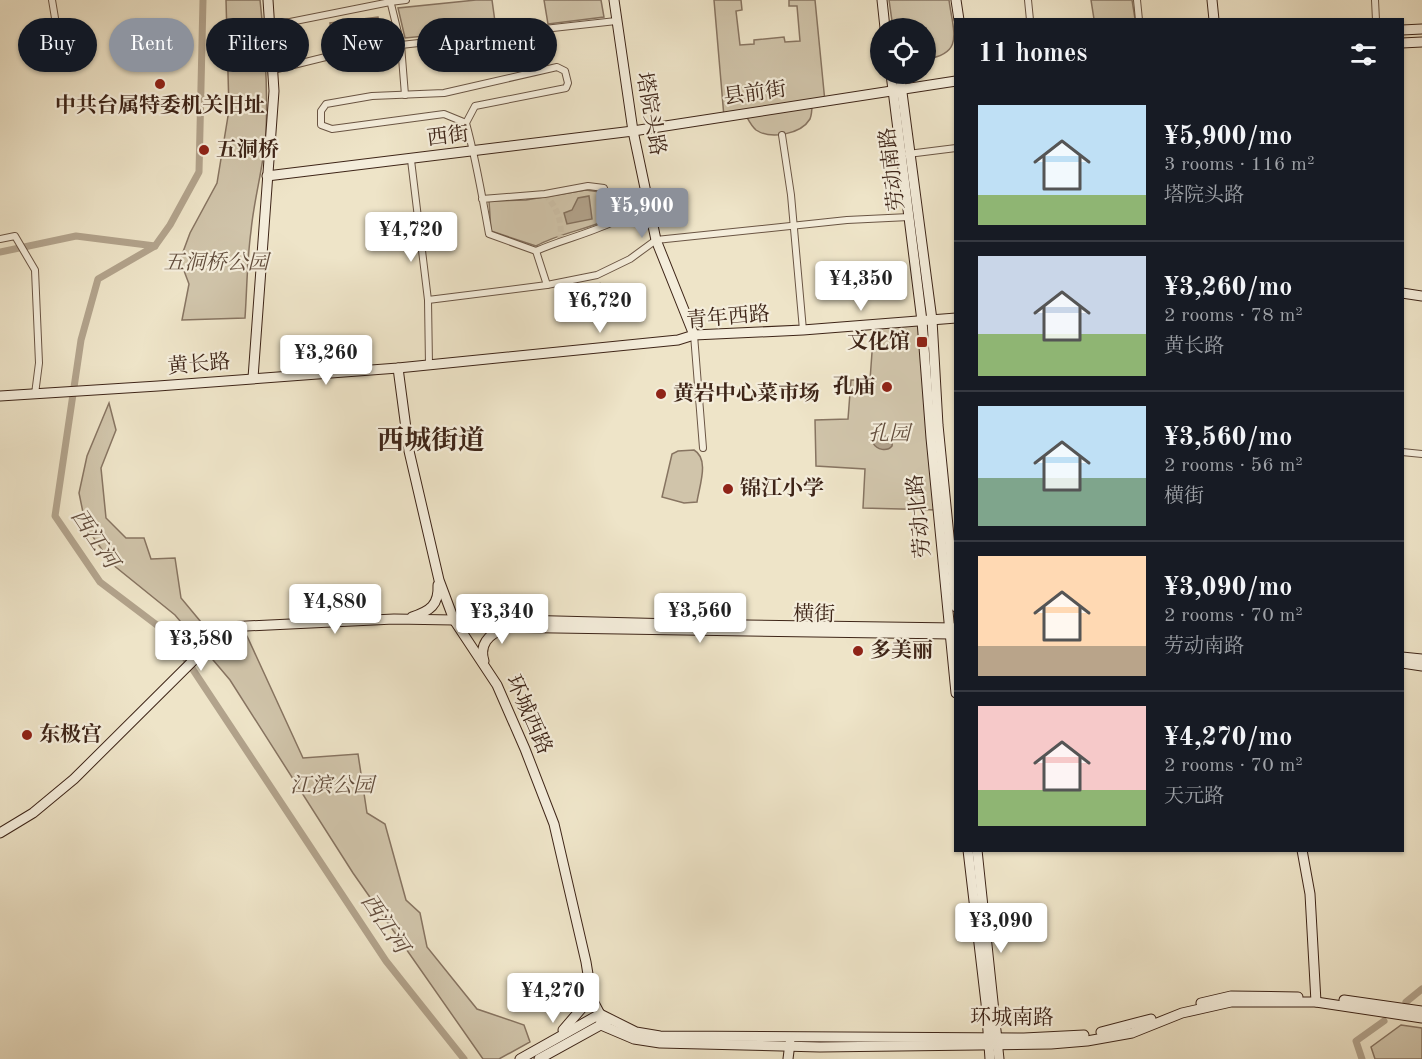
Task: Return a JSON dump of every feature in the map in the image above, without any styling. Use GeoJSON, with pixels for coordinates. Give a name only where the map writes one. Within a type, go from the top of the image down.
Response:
{"type":"FeatureCollection","features":[{"type":"Feature","properties":{"kind":"main road"},"geometry":{"type":"LineString","coordinates":[[268,0],[269,18]]}},
{"type":"Feature","properties":{"kind":"main road","name":"塔院头路"},"geometry":{"type":"LineString","coordinates":[[614,0],[633,131],[656,240],[694,335]]}},
{"type":"Feature","properties":{"kind":"main road"},"geometry":{"type":"LineString","coordinates":[[882,0],[884,18]]}},
{"type":"Feature","properties":{"kind":"main road"},"geometry":{"type":"LineString","coordinates":[[956,0],[959,18]]}},
{"type":"Feature","properties":{"kind":"main road"},"geometry":{"type":"LineString","coordinates":[[1212,0],[1214,18]]}},
{"type":"Feature","properties":{"kind":"main road"},"geometry":{"type":"LineString","coordinates":[[1404,30],[1422,29]]}},
{"type":"Feature","properties":{"kind":"main road"},"geometry":{"type":"LineString","coordinates":[[1404,42],[1422,42]]}},
{"type":"Feature","properties":{"kind":"main road"},"geometry":{"type":"LineString","coordinates":[[253,378],[271,143],[273,72]]}},
{"type":"Feature","properties":{"kind":"main road","name":"县前街"},"geometry":{"type":"LineString","coordinates":[[633,131],[882,93],[897,88],[954,79]]}},
{"type":"Feature","properties":{"kind":"main road","name":"劳动北路"},"geometry":{"type":"LineString","coordinates":[[895,84],[906,154],[909,217],[927,320],[930,438],[952,631]]}},
{"type":"Feature","properties":{"kind":"main road","name":"西街"},"geometry":{"type":"LineString","coordinates":[[267,176],[633,131]]}},
{"type":"Feature","properties":{"kind":"main road","name":"劳动南路"},"geometry":{"type":"LineString","coordinates":[[906,154],[927,320],[954,587]]}},
{"type":"Feature","properties":{"kind":"main road"},"geometry":{"type":"LineString","coordinates":[[1404,292],[1422,296]]}},
{"type":"Feature","properties":{"kind":"main road","name":"青年西路"},"geometry":{"type":"LineString","coordinates":[[398,368],[678,340],[694,335],[803,330],[954,318]]}},
{"type":"Feature","properties":{"kind":"main road","name":"黄长路"},"geometry":{"type":"LineString","coordinates":[[35,394],[398,368]]}},
{"type":"Feature","properties":{"kind":"main road","name":"环城西路"},"geometry":{"type":"LineString","coordinates":[[398,368],[410,451],[437,571],[454,620],[497,685],[554,824],[586,962],[592,999],[600,1014],[601,1025]]}},
{"type":"Feature","properties":{"kind":"main road"},"geometry":{"type":"LineString","coordinates":[[0,396],[35,394]]}},
{"type":"Feature","properties":{"kind":"main road"},"geometry":{"type":"LineString","coordinates":[[401,619],[431,609],[438,596],[437,571]]}},
{"type":"Feature","properties":{"kind":"main road"},"geometry":{"type":"LineString","coordinates":[[0,833],[33,813],[74,779],[226,627],[401,619],[454,620]]}},
{"type":"Feature","properties":{"kind":"main road","name":"横街"},"geometry":{"type":"LineString","coordinates":[[454,620],[715,628]]}},
{"type":"Feature","properties":{"kind":"main road","name":"横街"},"geometry":{"type":"LineString","coordinates":[[454,620],[486,627],[952,631]]}},
{"type":"Feature","properties":{"kind":"main road"},"geometry":{"type":"LineString","coordinates":[[486,669],[481,653],[485,641],[498,631],[523,627]]}},
{"type":"Feature","properties":{"kind":"main road"},"geometry":{"type":"LineString","coordinates":[[952,631],[954,662]]}},
{"type":"Feature","properties":{"kind":"main road"},"geometry":{"type":"LineString","coordinates":[[1404,657],[1422,659]]}},
{"type":"Feature","properties":{"kind":"main road"},"geometry":{"type":"LineString","coordinates":[[1404,663],[1422,666]]}},
{"type":"Feature","properties":{"kind":"main road"},"geometry":{"type":"LineString","coordinates":[[968,852],[993,1040],[999,1059]]}},
{"type":"Feature","properties":{"kind":"main road"},"geometry":{"type":"LineString","coordinates":[[977,852],[993,1040],[990,1059]]}},
{"type":"Feature","properties":{"kind":"main road"},"geometry":{"type":"LineString","coordinates":[[1302,852],[1310,894],[1316,999],[1422,1018]]}},
{"type":"Feature","properties":{"kind":"main road"},"geometry":{"type":"LineString","coordinates":[[544,1045],[566,1028],[582,1008],[590,990]]}},
{"type":"Feature","properties":{"kind":"main road","name":"环城南路"},"geometry":{"type":"LineString","coordinates":[[600,1014],[636,1032],[660,1036],[790,1042],[993,1040],[1092,1034],[1161,1017],[1181,1007],[1231,996],[1316,999],[1422,1011]]}},
{"type":"Feature","properties":{"kind":"main road"},"geometry":{"type":"LineString","coordinates":[[519,1059],[600,1014]]}},
{"type":"Feature","properties":{"kind":"main road"},"geometry":{"type":"LineString","coordinates":[[539,1059],[611,1019]]}},
{"type":"Feature","properties":{"kind":"main road"},"geometry":{"type":"LineString","coordinates":[[601,1025],[634,1039],[660,1043],[790,1042],[788,1059]]}},
{"type":"Feature","properties":{"kind":"street"},"geometry":{"type":"LineString","coordinates":[[52,0],[55,18]]}},
{"type":"Feature","properties":{"kind":"street"},"geometry":{"type":"LineString","coordinates":[[308,18],[390,1],[406,0]]}},
{"type":"Feature","properties":{"kind":"street"},"geometry":{"type":"LineString","coordinates":[[1028,0],[1030,18]]}},
{"type":"Feature","properties":{"kind":"street"},"geometry":{"type":"LineString","coordinates":[[1137,0],[1139,18]]}},
{"type":"Feature","properties":{"kind":"street"},"geometry":{"type":"LineString","coordinates":[[1375,0],[1376,18]]}},
{"type":"Feature","properties":{"kind":"street"},"geometry":{"type":"LineString","coordinates":[[390,1],[394,18]]}},
{"type":"Feature","properties":{"kind":"street"},"geometry":{"type":"LineString","coordinates":[[405,45],[616,21]]}},
{"type":"Feature","properties":{"kind":"street"},"geometry":{"type":"LineString","coordinates":[[466,123],[444,114],[332,129],[321,125],[321,111],[326,104],[372,96],[444,93],[558,67],[565,71],[568,83],[566,88],[476,106],[466,123],[474,152],[482,199],[489,234],[536,251],[560,240],[597,230],[613,222],[604,188],[588,186],[545,194],[482,199]]}},
{"type":"Feature","properties":{"kind":"street"},"geometry":{"type":"LineString","coordinates":[[403,72],[405,95]]}},
{"type":"Feature","properties":{"kind":"street"},"geometry":{"type":"LineString","coordinates":[[782,135],[794,226],[803,330]]}},
{"type":"Feature","properties":{"kind":"street"},"geometry":{"type":"LineString","coordinates":[[906,154],[954,148]]}},
{"type":"Feature","properties":{"kind":"street"},"geometry":{"type":"LineString","coordinates":[[411,160],[428,300],[429,365]]}},
{"type":"Feature","properties":{"kind":"street"},"geometry":{"type":"LineString","coordinates":[[428,300],[547,285],[597,275],[630,259],[656,240],[909,217]]}},
{"type":"Feature","properties":{"kind":"street"},"geometry":{"type":"LineString","coordinates":[[0,239],[15,236],[35,270],[39,336],[39,363],[35,394]]}},
{"type":"Feature","properties":{"kind":"street"},"geometry":{"type":"LineString","coordinates":[[536,251],[547,285]]}},
{"type":"Feature","properties":{"kind":"street"},"geometry":{"type":"LineString","coordinates":[[597,275],[598,284]]}},
{"type":"Feature","properties":{"kind":"street"},"geometry":{"type":"LineString","coordinates":[[694,335],[703,448]]}},
{"type":"Feature","properties":{"kind":"street"},"geometry":{"type":"LineString","coordinates":[[1404,452],[1422,454]]}},
{"type":"Feature","properties":{"kind":"green space","name":"五洞桥公园"},"geometry":{"type":"Polygon","coordinates":[[[226,0],[260,0],[262,18],[226,18],[226,0]]]}},
{"type":"Feature","properties":{"kind":"green space"},"geometry":{"type":"Polygon","coordinates":[[[492,0],[494,18],[417,18],[417,37],[405,38],[405,18],[400,18],[398,8],[492,0]]]}},
{"type":"Feature","properties":{"kind":"green space"},"geometry":{"type":"Polygon","coordinates":[[[544,0],[601,0],[604,17],[557,23],[557,18],[547,18],[544,0]]]}},
{"type":"Feature","properties":{"kind":"green space"},"geometry":{"type":"Polygon","coordinates":[[[714,0],[741,0],[742,10],[736,11],[740,45],[754,44],[754,40],[784,37],[785,42],[800,41],[797,6],[789,6],[789,0],[815,0],[825,102],[812,104],[812,113],[806,124],[793,132],[770,135],[756,130],[745,114],[724,117],[714,0]]]}},
{"type":"Feature","properties":{"kind":"green space"},"geometry":{"type":"Polygon","coordinates":[[[889,0],[949,0],[954,39],[947,52],[936,56],[936,18],[892,18],[889,0]]]}},
{"type":"Feature","properties":{"kind":"green space"},"geometry":{"type":"Polygon","coordinates":[[[1091,0],[1132,0],[1135,18],[1094,18],[1091,0]]]}},
{"type":"Feature","properties":{"kind":"green space","name":"五洞桥公园"},"geometry":{"type":"Polygon","coordinates":[[[228,72],[266,72],[266,132],[254,206],[245,318],[182,320],[189,284],[180,260],[190,233],[217,183],[229,110],[228,72]]]}},
{"type":"Feature","properties":{"kind":"green space"},"geometry":{"type":"Polygon","coordinates":[[[586,190],[600,192],[607,220],[536,246],[491,231],[489,201],[526,200],[586,190]]]}},
{"type":"Feature","properties":{"kind":"green space","name":"孔园"},"geometry":{"type":"Polygon","coordinates":[[[922,321],[938,510],[863,508],[865,469],[816,466],[815,420],[848,419],[851,380],[870,380],[874,325],[922,321]]]}},
{"type":"Feature","properties":{"kind":"green space","name":"江滨公园"},"geometry":{"type":"Polygon","coordinates":[[[109,403],[116,430],[101,468],[106,518],[126,538],[144,538],[151,559],[175,558],[181,598],[201,622],[247,636],[303,758],[358,754],[367,813],[385,824],[406,900],[420,913],[427,947],[477,1009],[524,1025],[530,1042],[499,1059],[483,1059],[353,873],[230,680],[175,615],[112,564],[86,527],[79,493],[87,456],[109,403]]]}},
{"type":"Feature","properties":{"kind":"green space"},"geometry":{"type":"Polygon","coordinates":[[[694,450],[699,454],[703,466],[697,502],[684,503],[662,497],[672,454],[678,451],[694,450]]]}},
{"type":"Feature","properties":{"kind":"green space"},"geometry":{"type":"Polygon","coordinates":[[[1401,1025],[1422,1028],[1422,1059],[1375,1059],[1371,1047],[1401,1025]]]}},
{"type":"Feature","properties":{"kind":"shaded area"},"geometry":{"type":"Polygon","coordinates":[[[589,196],[592,219],[567,224],[564,213],[572,210],[578,198],[589,196]]]}},
{"type":"Feature","properties":{"kind":"shaded area"},"geometry":{"type":"Polygon","coordinates":[[[874,435],[893,437],[892,446],[885,450],[879,449],[873,443],[874,435]]]}},
{"type":"Feature","properties":{"kind":"waterway","name":"西江河"},"geometry":{"type":"LineString","coordinates":[[203,0],[199,172],[170,225],[155,246],[98,279],[81,340],[55,516],[100,582],[170,635],[386,961],[464,1059]]}},
{"type":"Feature","properties":{"kind":"waterway"},"geometry":{"type":"LineString","coordinates":[[0,252],[76,236],[155,246]]}},
{"type":"Feature","properties":{"kind":"waterway"},"geometry":{"type":"LineString","coordinates":[[1406,1002],[1422,989]]}},
{"type":"Feature","properties":{"kind":"waterway"},"geometry":{"type":"LineString","coordinates":[[1362,1059],[1356,1041],[1384,1021]]}},
{"type":"Feature","properties":{"kind":"tunnel"},"geometry":{"type":"LineString","coordinates":[[545,194],[558,215],[561,227],[560,240]]}},
{"type":"Feature","properties":{"kind":"tunnel"},"geometry":{"type":"LineString","coordinates":[[598,284],[607,295]]}},
{"type":"Feature","properties":{"kind":"place","name":"中共台属特委机关旧址"},"geometry":{"type":"Point","coordinates":[160,84]}},
{"type":"Feature","properties":{"kind":"place","name":"五洞桥"},"geometry":{"type":"Point","coordinates":[204,150]}},
{"type":"Feature","properties":{"kind":"place","name":"文化馆"},"geometry":{"type":"Point","coordinates":[922,342]}},
{"type":"Feature","properties":{"kind":"place","name":"孔庙"},"geometry":{"type":"Point","coordinates":[887,387]}},
{"type":"Feature","properties":{"kind":"place","name":"黄岩中心菜市场"},"geometry":{"type":"Point","coordinates":[661,394]}},
{"type":"Feature","properties":{"kind":"place","name":"锦江小学"},"geometry":{"type":"Point","coordinates":[728,489]}},
{"type":"Feature","properties":{"kind":"place","name":"多美丽"},"geometry":{"type":"Point","coordinates":[858,651]}},
{"type":"Feature","properties":{"kind":"place","name":"东极宫"},"geometry":{"type":"Point","coordinates":[27,735]}},
{"type":"Feature","properties":{"kind":"district","name":"西城街道"},"geometry":{"type":"Point","coordinates":[431,441]}}]}
